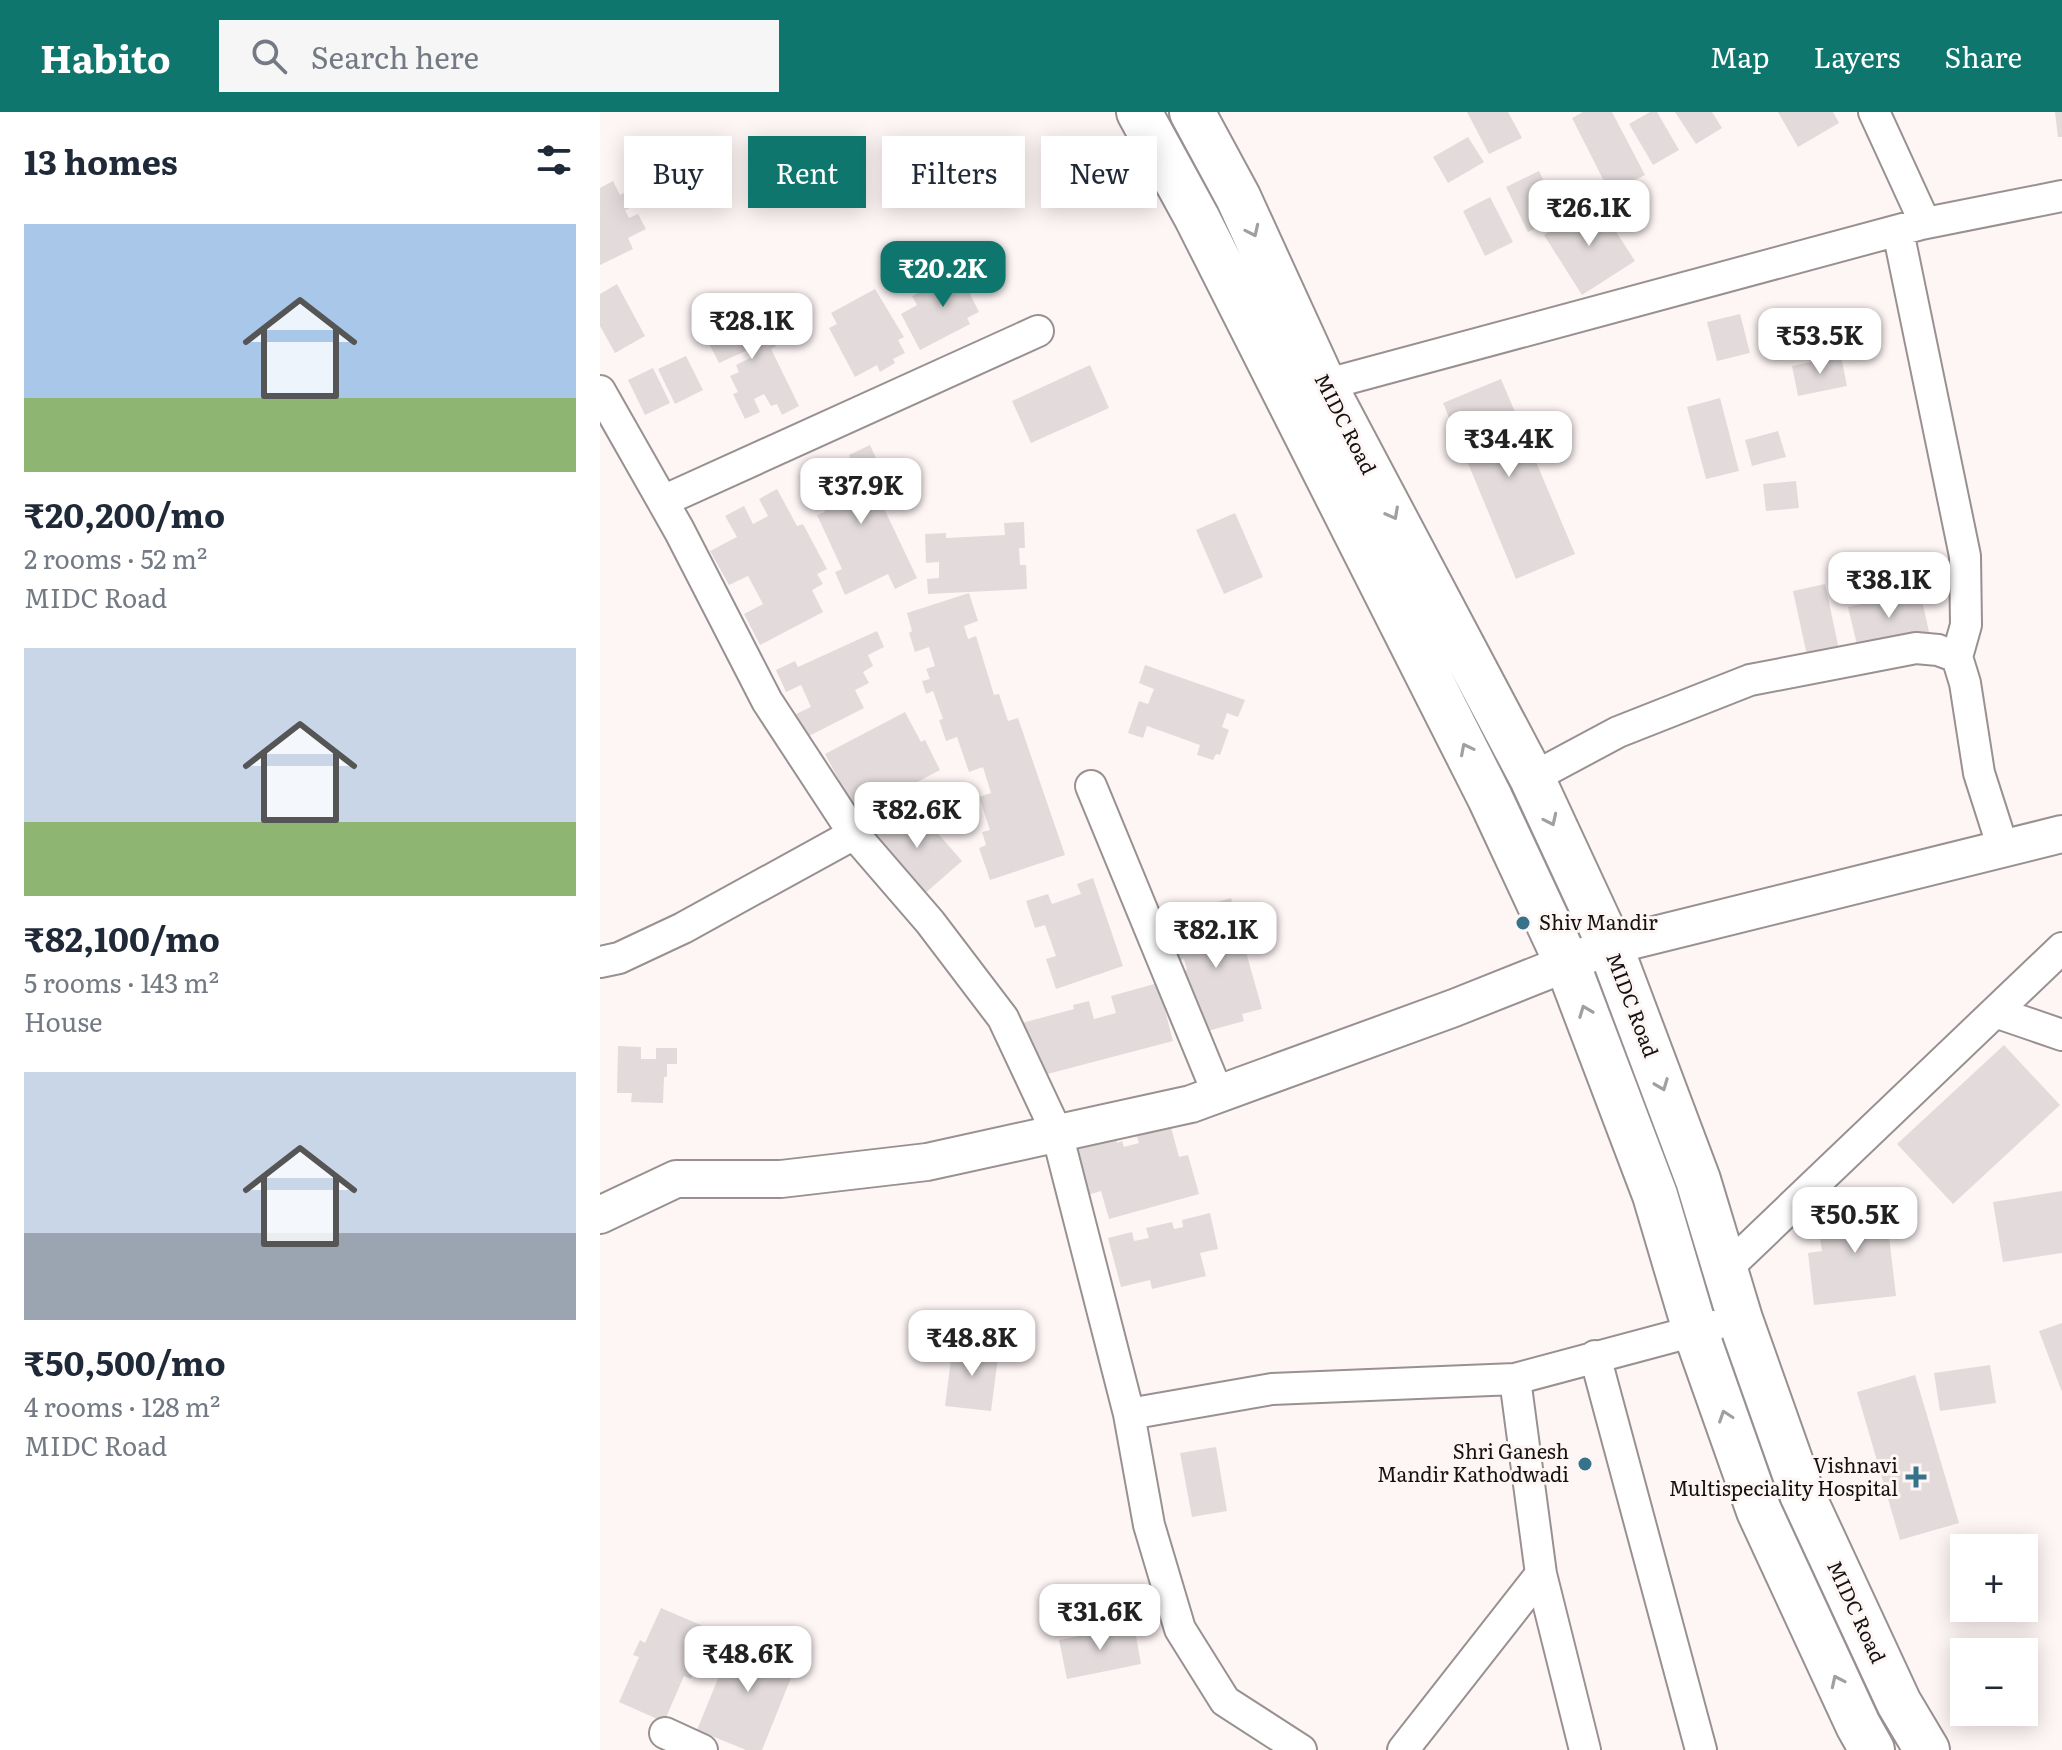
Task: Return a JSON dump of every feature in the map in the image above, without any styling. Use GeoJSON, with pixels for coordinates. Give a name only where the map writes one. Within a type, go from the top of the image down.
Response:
{"type":"FeatureCollection","features":[{"type":"Feature","properties":{"kind":"main road","name":"MIDC Road"},"geometry":{"type":"LineString","coordinates":[[1139,112],[1197,218],[1490,798],[1567,963],[1655,1195],[1695,1330],[1759,1511],[1872,1750]]}},
{"type":"Feature","properties":{"kind":"main road","name":"MIDC Road"},"geometry":{"type":"LineString","coordinates":[[1192,112],[1238,197],[1324,385],[1532,778],[1610,946],[1698,1180],[1740,1319],[1802,1494],[1899,1703],[1927,1750]]}},
{"type":"Feature","properties":{"kind":"street"},"geometry":{"type":"LineString","coordinates":[[1324,385],[1925,223],[1874,112]]}},
{"type":"Feature","properties":{"kind":"street"},"geometry":{"type":"LineString","coordinates":[[1907,228],[2062,196]]}},
{"type":"Feature","properties":{"kind":"street"},"geometry":{"type":"LineString","coordinates":[[1907,228],[1965,556],[1966,625],[1957,657],[1965,683],[1979,773],[2003,848]]}},
{"type":"Feature","properties":{"kind":"street"},"geometry":{"type":"LineString","coordinates":[[663,501],[1038,331]]}},
{"type":"Feature","properties":{"kind":"street"},"geometry":{"type":"LineString","coordinates":[[600,391],[663,501],[767,701],[854,834],[930,922],[1003,1018],[1057,1133],[1129,1414],[1149,1525],[1180,1629],[1225,1701],[1301,1750]]}},
{"type":"Feature","properties":{"kind":"street"},"geometry":{"type":"LineString","coordinates":[[1532,778],[1618,732],[1750,680],[1916,648],[1938,650],[1957,657]]}},
{"type":"Feature","properties":{"kind":"street"},"geometry":{"type":"LineString","coordinates":[[1091,786],[1218,1094]]}},
{"type":"Feature","properties":{"kind":"street"},"geometry":{"type":"LineString","coordinates":[[600,962],[619,958],[683,928],[854,834]]}},
{"type":"Feature","properties":{"kind":"street"},"geometry":{"type":"LineString","coordinates":[[600,1215],[676,1179],[781,1179],[912,1164],[1191,1104],[1454,1008],[1610,946],[2062,834]]}},
{"type":"Feature","properties":{"kind":"street"},"geometry":{"type":"LineString","coordinates":[[1725,1270],[2062,948]]}},
{"type":"Feature","properties":{"kind":"street"},"geometry":{"type":"LineString","coordinates":[[1995,1012],[2062,1035]]}},
{"type":"Feature","properties":{"kind":"street"},"geometry":{"type":"LineString","coordinates":[[1129,1414],[1272,1389],[1515,1379],[1740,1319]]}},
{"type":"Feature","properties":{"kind":"street"},"geometry":{"type":"LineString","coordinates":[[1595,1356],[1701,1750]]}},
{"type":"Feature","properties":{"kind":"street"},"geometry":{"type":"LineString","coordinates":[[1515,1379],[1541,1574],[1585,1750]]}},
{"type":"Feature","properties":{"kind":"street"},"geometry":{"type":"LineString","coordinates":[[1403,1750],[1541,1574]]}},
{"type":"Feature","properties":{"kind":"street"},"geometry":{"type":"LineString","coordinates":[[665,1733],[702,1750]]}},
{"type":"Feature","properties":{"kind":"building"},"geometry":{"type":"Polygon","coordinates":[[[1467,112],[1508,112],[1522,138],[1489,154],[1467,112]]]}},
{"type":"Feature","properties":{"kind":"building"},"geometry":{"type":"Polygon","coordinates":[[[1583,112],[1612,112],[1645,175],[1610,193],[1572,118],[1583,112]]]}},
{"type":"Feature","properties":{"kind":"building"},"geometry":{"type":"Polygon","coordinates":[[[1650,112],[1657,112],[1679,150],[1653,165],[1629,124],[1650,112]]]}},
{"type":"Feature","properties":{"kind":"building"},"geometry":{"type":"Polygon","coordinates":[[[1675,112],[1712,112],[1722,128],[1696,144],[1675,112]]]}},
{"type":"Feature","properties":{"kind":"building"},"geometry":{"type":"Polygon","coordinates":[[[1778,112],[1833,112],[1839,123],[1798,147],[1778,112]]]}},
{"type":"Feature","properties":{"kind":"building"},"geometry":{"type":"Polygon","coordinates":[[[2055,112],[2062,112],[2062,137],[2058,137],[2055,112]]]}},
{"type":"Feature","properties":{"kind":"building"},"geometry":{"type":"Polygon","coordinates":[[[1468,137],[1484,162],[1448,183],[1433,157],[1468,137]]]}},
{"type":"Feature","properties":{"kind":"building"},"geometry":{"type":"Polygon","coordinates":[[[1539,171],[1561,216],[1528,232],[1506,187],[1539,171]]]}},
{"type":"Feature","properties":{"kind":"building"},"geometry":{"type":"Polygon","coordinates":[[[613,181],[620,195],[624,193],[624,208],[630,208],[625,210],[629,218],[638,214],[646,229],[628,238],[633,249],[600,265],[600,188],[613,181]]]}},
{"type":"Feature","properties":{"kind":"building"},"geometry":{"type":"Polygon","coordinates":[[[1490,197],[1513,242],[1485,256],[1463,211],[1490,197]]]}},
{"type":"Feature","properties":{"kind":"building"},"geometry":{"type":"Polygon","coordinates":[[[1597,202],[1635,261],[1582,295],[1544,235],[1597,202]]]}},
{"type":"Feature","properties":{"kind":"building"},"geometry":{"type":"Polygon","coordinates":[[[973,269],[983,288],[970,294],[979,312],[967,318],[970,324],[920,350],[901,314],[917,305],[912,296],[973,269]]]}},
{"type":"Feature","properties":{"kind":"building"},"geometry":{"type":"Polygon","coordinates":[[[617,284],[645,336],[615,353],[600,326],[600,294],[617,284]]]}},
{"type":"Feature","properties":{"kind":"building"},"geometry":{"type":"Polygon","coordinates":[[[875,289],[904,337],[898,340],[905,353],[893,359],[895,363],[880,372],[877,365],[855,377],[829,328],[837,324],[831,313],[875,289]]]}},
{"type":"Feature","properties":{"kind":"building"},"geometry":{"type":"Polygon","coordinates":[[[744,294],[760,327],[765,324],[776,346],[771,349],[799,406],[782,415],[777,404],[771,406],[764,394],[754,399],[760,412],[745,419],[733,394],[738,392],[730,376],[739,372],[736,365],[752,357],[748,350],[719,363],[702,330],[715,323],[722,337],[733,332],[726,318],[735,314],[728,301],[744,294]]]}},
{"type":"Feature","properties":{"kind":"building"},"geometry":{"type":"Polygon","coordinates":[[[1740,314],[1750,353],[1717,361],[1707,322],[1740,314]]]}},
{"type":"Feature","properties":{"kind":"building"},"geometry":{"type":"Polygon","coordinates":[[[686,356],[703,390],[675,404],[658,369],[686,356]]]}},
{"type":"Feature","properties":{"kind":"building"},"geometry":{"type":"Polygon","coordinates":[[[1841,356],[1847,386],[1798,396],[1792,366],[1841,356]]]}},
{"type":"Feature","properties":{"kind":"building"},"geometry":{"type":"Polygon","coordinates":[[[1090,365],[1109,408],[1031,443],[1012,401],[1090,365]]]}},
{"type":"Feature","properties":{"kind":"building"},"geometry":{"type":"Polygon","coordinates":[[[653,368],[670,403],[645,415],[628,380],[653,368]]]}},
{"type":"Feature","properties":{"kind":"building"},"geometry":{"type":"Polygon","coordinates":[[[1501,379],[1575,554],[1516,579],[1443,403],[1501,379]]]}},
{"type":"Feature","properties":{"kind":"building"},"geometry":{"type":"Polygon","coordinates":[[[1720,398],[1739,471],[1706,479],[1687,407],[1720,398]]]}},
{"type":"Feature","properties":{"kind":"building"},"geometry":{"type":"Polygon","coordinates":[[[1778,431],[1786,457],[1752,466],[1745,440],[1778,431]]]}},
{"type":"Feature","properties":{"kind":"building"},"geometry":{"type":"Polygon","coordinates":[[[870,445],[893,495],[880,500],[917,578],[895,589],[888,574],[845,595],[835,572],[842,569],[817,515],[825,512],[808,474],[828,465],[839,489],[860,479],[849,455],[870,445]]]}},
{"type":"Feature","properties":{"kind":"building"},"geometry":{"type":"Polygon","coordinates":[[[1796,481],[1799,508],[1766,511],[1763,484],[1796,481]]]}},
{"type":"Feature","properties":{"kind":"building"},"geometry":{"type":"Polygon","coordinates":[[[777,489],[797,526],[803,524],[827,569],[817,574],[823,584],[812,590],[823,612],[760,645],[744,614],[763,604],[748,576],[729,585],[710,551],[737,537],[725,516],[744,506],[753,524],[768,516],[759,499],[777,489]]]}},
{"type":"Feature","properties":{"kind":"building"},"geometry":{"type":"Polygon","coordinates":[[[1235,513],[1263,577],[1224,594],[1196,530],[1235,513]]]}},
{"type":"Feature","properties":{"kind":"building"},"geometry":{"type":"Polygon","coordinates":[[[1024,522],[1025,548],[1019,548],[1020,565],[1026,565],[1027,589],[928,594],[927,579],[939,578],[939,562],[926,563],[925,534],[946,533],[946,538],[1005,535],[1004,523],[1024,522]]]}},
{"type":"Feature","properties":{"kind":"building"},"geometry":{"type":"Polygon","coordinates":[[[1825,584],[1840,654],[1808,660],[1793,591],[1825,584]]]}},
{"type":"Feature","properties":{"kind":"building"},"geometry":{"type":"Polygon","coordinates":[[[1920,591],[1929,632],[1858,649],[1848,607],[1920,591]]]}},
{"type":"Feature","properties":{"kind":"building"},"geometry":{"type":"Polygon","coordinates":[[[969,593],[978,621],[964,626],[968,639],[976,636],[994,695],[999,694],[1008,721],[1018,718],[1065,855],[990,880],[979,848],[986,845],[982,832],[990,830],[979,797],[991,793],[983,767],[969,772],[957,737],[946,741],[939,720],[943,719],[933,691],[926,694],[922,681],[930,679],[926,669],[935,666],[929,647],[915,652],[907,613],[969,593]]]}},
{"type":"Feature","properties":{"kind":"building"},"geometry":{"type":"Polygon","coordinates":[[[877,631],[884,647],[868,655],[873,666],[863,672],[869,683],[855,690],[864,708],[807,737],[796,714],[811,707],[801,685],[786,692],[776,670],[795,661],[798,667],[877,631]]]}},
{"type":"Feature","properties":{"kind":"building"},"geometry":{"type":"Polygon","coordinates":[[[1145,665],[1245,700],[1238,717],[1227,713],[1222,727],[1229,730],[1220,755],[1216,754],[1213,760],[1197,755],[1200,745],[1147,726],[1143,738],[1128,733],[1139,701],[1148,704],[1154,689],[1139,683],[1145,665]]]}},
{"type":"Feature","properties":{"kind":"building"},"geometry":{"type":"Polygon","coordinates":[[[905,712],[921,742],[925,740],[940,770],[857,814],[825,754],[905,712]]]}},
{"type":"Feature","properties":{"kind":"building"},"geometry":{"type":"Polygon","coordinates":[[[912,804],[962,861],[922,896],[872,838],[912,804]]]}},
{"type":"Feature","properties":{"kind":"building"},"geometry":{"type":"Polygon","coordinates":[[[1093,878],[1123,966],[1056,989],[1046,959],[1056,956],[1045,925],[1035,928],[1026,901],[1048,894],[1052,904],[1081,894],[1077,884],[1093,878]]]}},
{"type":"Feature","properties":{"kind":"building"},"geometry":{"type":"Polygon","coordinates":[[[1231,898],[1262,1009],[1242,1014],[1244,1021],[1197,1034],[1179,972],[1187,970],[1184,959],[1176,961],[1167,928],[1192,922],[1195,933],[1204,931],[1202,923],[1212,921],[1207,905],[1231,898]]]}},
{"type":"Feature","properties":{"kind":"building"},"geometry":{"type":"Polygon","coordinates":[[[1158,983],[1173,1041],[1036,1077],[1022,1023],[1074,1009],[1073,1005],[1089,1001],[1094,1019],[1116,1013],[1111,996],[1158,983]]]}},
{"type":"Feature","properties":{"kind":"building"},"geometry":{"type":"Polygon","coordinates":[[[2004,1045],[2060,1105],[1953,1204],[1897,1144],[2004,1045]]]}},
{"type":"Feature","properties":{"kind":"building"},"geometry":{"type":"Polygon","coordinates":[[[618,1046],[641,1047],[641,1059],[656,1059],[656,1048],[677,1048],[677,1064],[667,1064],[663,1103],[631,1102],[632,1093],[617,1093],[618,1046]]]}},
{"type":"Feature","properties":{"kind":"building"},"geometry":{"type":"Polygon","coordinates":[[[1169,1120],[1179,1157],[1188,1155],[1199,1194],[1109,1219],[1101,1191],[1084,1196],[1070,1147],[1115,1135],[1117,1143],[1122,1141],[1124,1147],[1139,1143],[1135,1129],[1169,1120]]]}},
{"type":"Feature","properties":{"kind":"building"},"geometry":{"type":"Polygon","coordinates":[[[2062,1191],[2062,1253],[2003,1262],[1993,1202],[2062,1191]]]}},
{"type":"Feature","properties":{"kind":"building"},"geometry":{"type":"Polygon","coordinates":[[[1884,1194],[1896,1296],[1814,1305],[1808,1253],[1822,1251],[1820,1238],[1832,1236],[1829,1212],[1841,1211],[1840,1206],[1852,1204],[1851,1197],[1884,1194]]]}},
{"type":"Feature","properties":{"kind":"building"},"geometry":{"type":"Polygon","coordinates":[[[1210,1213],[1218,1249],[1200,1253],[1206,1276],[1152,1289],[1150,1280],[1121,1287],[1108,1238],[1132,1232],[1134,1241],[1149,1238],[1146,1228],[1172,1222],[1174,1229],[1183,1227],[1182,1220],[1210,1213]]]}},
{"type":"Feature","properties":{"kind":"building"},"geometry":{"type":"Polygon","coordinates":[[[2062,1323],[2062,1392],[2039,1331],[2062,1323]]]}},
{"type":"Feature","properties":{"kind":"building"},"geometry":{"type":"Polygon","coordinates":[[[953,1344],[999,1350],[991,1411],[945,1406],[953,1344]]]}},
{"type":"Feature","properties":{"kind":"building"},"geometry":{"type":"Polygon","coordinates":[[[1990,1365],[1996,1403],[1940,1411],[1934,1373],[1990,1365]]]}},
{"type":"Feature","properties":{"kind":"building"},"geometry":{"type":"Polygon","coordinates":[[[1915,1375],[1959,1523],[1900,1540],[1857,1392],[1915,1375]]]}},
{"type":"Feature","properties":{"kind":"building"},"geometry":{"type":"Polygon","coordinates":[[[1216,1447],[1227,1511],[1192,1517],[1180,1453],[1216,1447]]]}},
{"type":"Feature","properties":{"kind":"building"},"geometry":{"type":"Polygon","coordinates":[[[661,1608],[703,1626],[697,1639],[707,1644],[691,1679],[684,1676],[664,1722],[619,1702],[639,1657],[633,1655],[640,1640],[645,1643],[661,1608]]]}},
{"type":"Feature","properties":{"kind":"building"},"geometry":{"type":"Polygon","coordinates":[[[1134,1625],[1141,1664],[1067,1679],[1059,1640],[1134,1625]]]}},
{"type":"Feature","properties":{"kind":"building"},"geometry":{"type":"Polygon","coordinates":[[[737,1632],[799,1658],[762,1750],[746,1750],[697,1730],[737,1632]]]}},
{"type":"Feature","properties":{"kind":"place","name":"Shiv Mandir"},"geometry":{"type":"Point","coordinates":[1523,923]}},
{"type":"Feature","properties":{"kind":"place","name":"Shri Ganesh Mandir Kathodwadi"},"geometry":{"type":"Point","coordinates":[1585,1464]}},
{"type":"Feature","properties":{"kind":"place","name":"Vishnavi Multispeciality Hospital"},"geometry":{"type":"Point","coordinates":[1916,1477]}}]}
